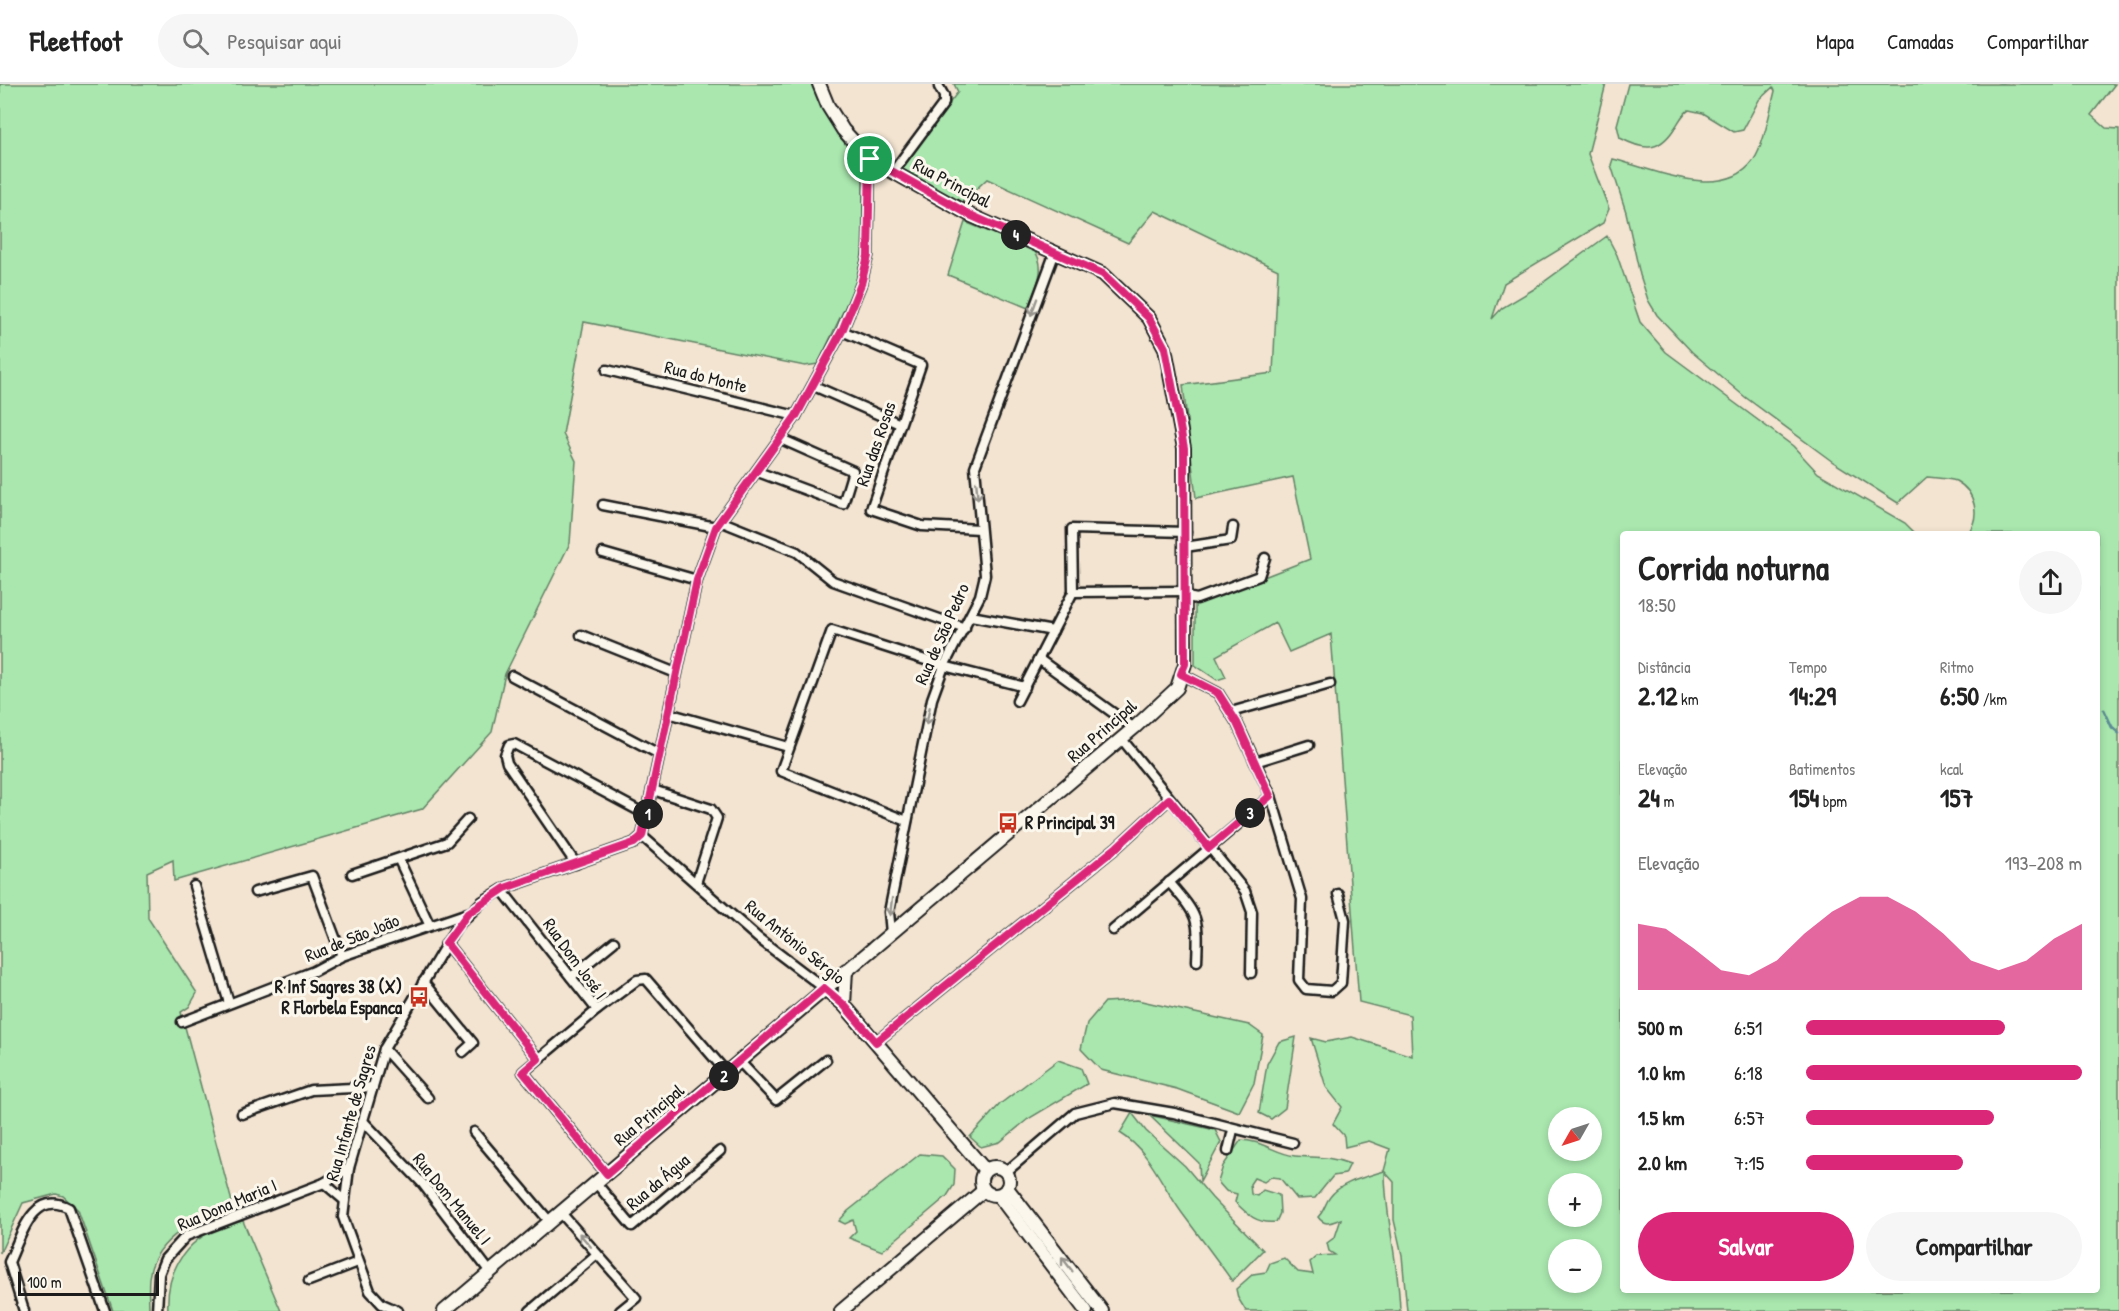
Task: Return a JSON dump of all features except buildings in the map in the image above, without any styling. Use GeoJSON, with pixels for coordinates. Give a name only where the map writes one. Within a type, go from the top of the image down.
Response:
{"type":"FeatureCollection","features":[{"type":"Feature","properties":{"kind":"street","name":"Rua Principal"},"geometry":{"type":"LineString","coordinates":[[444,1311],[1134,728],[1177,688],[1185,664],[1184,448],[1165,348],[1149,318],[1128,295],[1103,274],[970,215],[870,159],[843,130],[828,106],[819,84]]}},
{"type":"Feature","properties":{"kind":"street"},"geometry":{"type":"LineString","coordinates":[[892,173],[944,104],[944,96],[939,87]]}},
{"type":"Feature","properties":{"kind":"street"},"geometry":{"type":"LineString","coordinates":[[642,836],[697,580],[718,524],[758,472],[796,416],[842,331],[868,256],[870,159]]}},
{"type":"Feature","properties":{"kind":"street","name":"Rua de São Pedro"},"geometry":{"type":"LineString","coordinates":[[891,933],[889,912],[932,699],[944,666],[971,616],[985,575],[975,467],[1055,252]]}},
{"type":"Feature","properties":{"kind":"street","name":"Rua das Rosas"},"geometry":{"type":"LineString","coordinates":[[842,331],[921,364],[871,509],[922,526],[980,530]]}},
{"type":"Feature","properties":{"kind":"street","name":"Rua do Monte"},"geometry":{"type":"LineString","coordinates":[[607,370],[796,416]]}},
{"type":"Feature","properties":{"kind":"street"},"geometry":{"type":"LineString","coordinates":[[814,386],[900,424]]}},
{"type":"Feature","properties":{"kind":"street"},"geometry":{"type":"LineString","coordinates":[[758,472],[843,504],[853,471],[781,439]]}},
{"type":"Feature","properties":{"kind":"street"},"geometry":{"type":"LineString","coordinates":[[603,505],[718,524],[797,552],[833,581],[965,628]]}},
{"type":"Feature","properties":{"kind":"street"},"geometry":{"type":"LineString","coordinates":[[1185,546],[1231,540],[1233,527]]}},
{"type":"Feature","properties":{"kind":"street"},"geometry":{"type":"LineString","coordinates":[[1017,701],[1073,592],[1072,529],[1185,532]]}},
{"type":"Feature","properties":{"kind":"street"},"geometry":{"type":"LineString","coordinates":[[603,553],[697,580]]}},
{"type":"Feature","properties":{"kind":"street"},"geometry":{"type":"LineString","coordinates":[[1073,592],[1186,594],[1197,598],[1259,576],[1265,558]]}},
{"type":"Feature","properties":{"kind":"street"},"geometry":{"type":"LineString","coordinates":[[971,616],[1053,631]]}},
{"type":"Feature","properties":{"kind":"street"},"geometry":{"type":"LineString","coordinates":[[907,821],[781,771],[832,630],[944,666],[1024,687]]}},
{"type":"Feature","properties":{"kind":"street"},"geometry":{"type":"LineString","coordinates":[[581,635],[676,673]]}},
{"type":"Feature","properties":{"kind":"street"},"geometry":{"type":"LineString","coordinates":[[1040,660],[1134,728]]}},
{"type":"Feature","properties":{"kind":"street"},"geometry":{"type":"LineString","coordinates":[[1181,674],[1218,693],[1231,712],[1270,796],[1302,899],[1299,980],[1306,989],[1332,991],[1341,983],[1345,920],[1338,894]]}},
{"type":"Feature","properties":{"kind":"street"},"geometry":{"type":"LineString","coordinates":[[512,676],[659,754]]}},
{"type":"Feature","properties":{"kind":"street"},"geometry":{"type":"LineString","coordinates":[[1231,712],[1330,684]]}},
{"type":"Feature","properties":{"kind":"street"},"geometry":{"type":"LineString","coordinates":[[668,713],[788,747]]}},
{"type":"Feature","properties":{"kind":"street"},"geometry":{"type":"LineString","coordinates":[[1121,738],[1245,891],[1252,912],[1251,973]]}},
{"type":"Feature","properties":{"kind":"street"},"geometry":{"type":"LineString","coordinates":[[576,864],[507,763],[505,755],[509,745],[514,744],[647,816]]}},
{"type":"Feature","properties":{"kind":"street"},"geometry":{"type":"LineString","coordinates":[[1255,762],[1309,745]]}},
{"type":"Feature","properties":{"kind":"street"},"geometry":{"type":"LineString","coordinates":[[653,790],[711,809],[717,818],[696,883]]}},
{"type":"Feature","properties":{"kind":"street"},"geometry":{"type":"LineString","coordinates":[[1113,930],[1270,796]]}},
{"type":"Feature","properties":{"kind":"street"},"geometry":{"type":"LineString","coordinates":[[876,1042],[1117,847],[1169,799]]}},
{"type":"Feature","properties":{"kind":"street"},"geometry":{"type":"LineString","coordinates":[[352,874],[447,842],[468,819]]}},
{"type":"Feature","properties":{"kind":"street","name":"Rua António Sérgio"},"geometry":{"type":"LineString","coordinates":[[642,836],[758,938],[844,1005],[985,1170]]}},
{"type":"Feature","properties":{"kind":"street","name":"Rua Infante de Sagres"},"geometry":{"type":"LineString","coordinates":[[398,1311],[382,1304],[370,1291],[343,1217],[349,1168],[384,1049],[446,943],[468,913],[502,890],[634,843],[642,836]]}},
{"type":"Feature","properties":{"kind":"street"},"geometry":{"type":"LineString","coordinates":[[399,860],[429,924]]}},
{"type":"Feature","properties":{"kind":"street"},"geometry":{"type":"LineString","coordinates":[[255,892],[312,876],[342,956]]}},
{"type":"Feature","properties":{"kind":"street"},"geometry":{"type":"LineString","coordinates":[[1169,882],[1194,911],[1199,924],[1197,961]]}},
{"type":"Feature","properties":{"kind":"street"},"geometry":{"type":"LineString","coordinates":[[194,886],[229,1003]]}},
{"type":"Feature","properties":{"kind":"street","name":"Rua Dom José I"},"geometry":{"type":"LineString","coordinates":[[502,890],[597,1010],[523,1072],[607,1174]]}},
{"type":"Feature","properties":{"kind":"street","name":"Rua de São João"},"geometry":{"type":"LineString","coordinates":[[182,1022],[314,971],[342,956],[429,924],[468,913]]}},
{"type":"Feature","properties":{"kind":"street"},"geometry":{"type":"LineString","coordinates":[[571,977],[614,942]]}},
{"type":"Feature","properties":{"kind":"street"},"geometry":{"type":"LineString","coordinates":[[446,943],[538,1059]]}},
{"type":"Feature","properties":{"kind":"street"},"geometry":{"type":"LineString","coordinates":[[844,1005],[846,970]]}},
{"type":"Feature","properties":{"kind":"street"},"geometry":{"type":"LineString","coordinates":[[597,1010],[638,980],[646,979],[727,1073]]}},
{"type":"Feature","properties":{"kind":"street"},"geometry":{"type":"LineString","coordinates":[[423,982],[473,1043],[463,1052]]}},
{"type":"Feature","properties":{"kind":"street"},"geometry":{"type":"LineString","coordinates":[[384,1049],[428,1098]]}},
{"type":"Feature","properties":{"kind":"street"},"geometry":{"type":"LineString","coordinates":[[741,1062],[776,1100],[826,1060]]}},
{"type":"Feature","properties":{"kind":"street"},"geometry":{"type":"LineString","coordinates":[[242,1114],[310,1090],[373,1087]]}},
{"type":"Feature","properties":{"kind":"street"},"geometry":{"type":"LineString","coordinates":[[1006,1172],[1074,1113],[1115,1103],[1136,1105],[1293,1143]]}},
{"type":"Feature","properties":{"kind":"street","name":"Rua Dom Manuel I"},"geometry":{"type":"LineString","coordinates":[[363,1121],[423,1184],[490,1272]]}},
{"type":"Feature","properties":{"kind":"street"},"geometry":{"type":"LineString","coordinates":[[1228,1151],[1233,1130]]}},
{"type":"Feature","properties":{"kind":"street"},"geometry":{"type":"LineString","coordinates":[[474,1132],[550,1222]]}},
{"type":"Feature","properties":{"kind":"street","name":"Rua da Água"},"geometry":{"type":"LineString","coordinates":[[596,1184],[632,1226],[720,1151]]}},
{"type":"Feature","properties":{"kind":"street"},"geometry":{"type":"LineString","coordinates":[[984,1190],[980,1180],[985,1170],[996,1166],[1006,1172],[1008,1177],[1002,1191]]}},
{"type":"Feature","properties":{"kind":"street","name":"Rua Dona Maria I"},"geometry":{"type":"LineString","coordinates":[[157,1311],[159,1274],[165,1259],[186,1236],[324,1183],[349,1168]]}},
{"type":"Feature","properties":{"kind":"street"},"geometry":{"type":"LineString","coordinates":[[324,1183],[344,1200]]}},
{"type":"Feature","properties":{"kind":"street"},"geometry":{"type":"LineString","coordinates":[[841,1311],[984,1190],[1002,1191],[1102,1311]]}},
{"type":"Feature","properties":{"kind":"street"},"geometry":{"type":"LineString","coordinates":[[1002,1191],[1086,1311]]}},
{"type":"Feature","properties":{"kind":"street"},"geometry":{"type":"LineString","coordinates":[[24,1311],[9,1262],[32,1214],[45,1203],[57,1202],[69,1209],[105,1311]]}},
{"type":"Feature","properties":{"kind":"street"},"geometry":{"type":"LineString","coordinates":[[561,1213],[636,1298],[620,1311]]}},
{"type":"Feature","properties":{"kind":"street"},"geometry":{"type":"LineString","coordinates":[[530,1311],[597,1254]]}},
{"type":"Feature","properties":{"kind":"street"},"geometry":{"type":"LineString","coordinates":[[309,1281],[358,1262]]}},
{"type":"Feature","properties":{"kind":"green space"},"geometry":{"type":"Polygon","coordinates":[[[0,84],[813,84],[823,109],[858,164],[863,181],[863,251],[855,286],[818,364],[805,366],[584,322],[563,434],[576,461],[570,543],[505,674],[492,732],[422,809],[174,881],[173,860],[147,872],[148,918],[197,993],[189,1007],[181,1012],[232,1202],[180,1231],[160,1251],[149,1278],[149,1311],[113,1311],[78,1210],[63,1196],[56,1194],[23,1203],[0,1253],[0,84]]]}},
{"type":"Feature","properties":{"kind":"green space"},"geometry":{"type":"Polygon","coordinates":[[[954,84],[1606,84],[1588,154],[1609,209],[1603,223],[1504,283],[1492,319],[1502,308],[1534,289],[1607,236],[1617,255],[1640,322],[1666,352],[1793,446],[1818,473],[1905,523],[1913,531],[1620,531],[1620,1293],[2100,1293],[2100,531],[1969,531],[1974,520],[1974,505],[1968,492],[1956,481],[1927,477],[1898,503],[1833,462],[1745,397],[1692,352],[1657,315],[1648,300],[1626,212],[1611,165],[1613,159],[1667,175],[1706,181],[1724,179],[1740,173],[1757,154],[1775,91],[1773,87],[1759,100],[1743,130],[1734,132],[1703,113],[1689,110],[1662,142],[1656,146],[1643,147],[1620,138],[1617,125],[1628,84],[2115,84],[2091,115],[2106,128],[2119,129],[2119,1311],[1407,1311],[1402,1255],[1394,1220],[1394,1182],[1385,1172],[1400,1311],[1246,1311],[1238,1298],[1236,1289],[1253,1274],[1266,1272],[1270,1263],[1284,1258],[1298,1272],[1313,1274],[1310,1262],[1317,1256],[1335,1255],[1329,1251],[1327,1243],[1335,1237],[1341,1219],[1326,1223],[1318,1217],[1330,1197],[1341,1187],[1384,1171],[1390,1149],[1369,1141],[1345,1147],[1344,1136],[1333,1124],[1342,1107],[1326,1087],[1311,1038],[1326,1042],[1352,1037],[1412,1056],[1410,1015],[1359,1002],[1331,634],[1289,652],[1275,623],[1216,656],[1226,677],[1217,680],[1195,665],[1195,604],[1310,559],[1293,477],[1196,498],[1183,385],[1273,373],[1278,270],[1155,211],[1128,243],[987,179],[960,204],[901,169],[901,165],[958,92],[954,84]]]}},
{"type":"Feature","properties":{"kind":"green space"},"geometry":{"type":"Polygon","coordinates":[[[965,222],[1034,250],[1040,264],[1040,271],[1028,308],[948,275],[965,222]]]}},
{"type":"Feature","properties":{"kind":"green space"},"geometry":{"type":"Polygon","coordinates":[[[1137,1000],[1249,1025],[1263,1035],[1254,1083],[1239,1112],[1177,1089],[1101,1070],[1081,1049],[1087,1023],[1105,1002],[1137,1000]]]}},
{"type":"Feature","properties":{"kind":"green space"},"geometry":{"type":"Polygon","coordinates":[[[1296,1037],[1285,1108],[1271,1119],[1259,1113],[1267,1064],[1279,1042],[1296,1037]]]}},
{"type":"Feature","properties":{"kind":"green space"},"geometry":{"type":"Polygon","coordinates":[[[1058,1060],[1081,1068],[1087,1084],[1028,1119],[1000,1142],[981,1147],[970,1137],[1000,1104],[1058,1060]]]}},
{"type":"Feature","properties":{"kind":"green space"},"geometry":{"type":"Polygon","coordinates":[[[1132,1113],[1146,1131],[1185,1166],[1212,1198],[1263,1250],[1232,1281],[1175,1202],[1148,1159],[1120,1133],[1132,1113]]]}},
{"type":"Feature","properties":{"kind":"green space"},"geometry":{"type":"Polygon","coordinates":[[[1149,1115],[1215,1130],[1221,1142],[1200,1181],[1199,1163],[1149,1115]]]}},
{"type":"Feature","properties":{"kind":"green space"},"geometry":{"type":"Polygon","coordinates":[[[1241,1140],[1255,1142],[1288,1155],[1329,1158],[1350,1164],[1345,1174],[1333,1176],[1315,1198],[1297,1199],[1280,1178],[1271,1177],[1264,1182],[1254,1178],[1250,1184],[1251,1194],[1257,1196],[1263,1190],[1279,1195],[1280,1213],[1276,1222],[1263,1222],[1244,1211],[1235,1202],[1237,1194],[1226,1191],[1218,1182],[1223,1166],[1241,1140]]]}},
{"type":"Feature","properties":{"kind":"green space"},"geometry":{"type":"Polygon","coordinates":[[[920,1154],[942,1156],[955,1169],[954,1185],[947,1196],[882,1251],[849,1238],[856,1231],[853,1220],[845,1224],[839,1221],[848,1211],[920,1154]]]}},
{"type":"Feature","properties":{"kind":"green space"},"geometry":{"type":"Polygon","coordinates":[[[243,1221],[281,1311],[168,1311],[168,1293],[172,1277],[187,1250],[211,1231],[243,1221]]]}},
{"type":"Feature","properties":{"kind":"waterway"},"geometry":{"type":"LineString","coordinates":[[2104,710],[2112,727],[2119,733]]}},
{"type":"Feature","properties":{"kind":"place","name":"R Principal 39"},"geometry":{"type":"Point","coordinates":[1008,823]}},
{"type":"Feature","properties":{"kind":"place","name":"R Inf Sagres 38 (X) R Florbela Espanca"},"geometry":{"type":"Point","coordinates":[419,997]}},
{"type":"Feature","properties":{"kind":"route"},"geometry":{"type":"LineString","coordinates":[[870,159],[970,215],[1103,274],[1128,295],[1149,318],[1165,348],[1184,448],[1186,597],[1185,664],[1181,674],[1218,693],[1237,723],[1270,796],[1209,848],[1169,799],[1117,847],[876,1042],[844,1005],[824,988],[741,1062],[607,1174],[523,1072],[538,1059],[446,943],[468,913],[505,888],[634,843],[642,836],[697,580],[716,527],[758,472],[814,386],[842,331],[861,284],[868,256],[870,159]]}}]}
